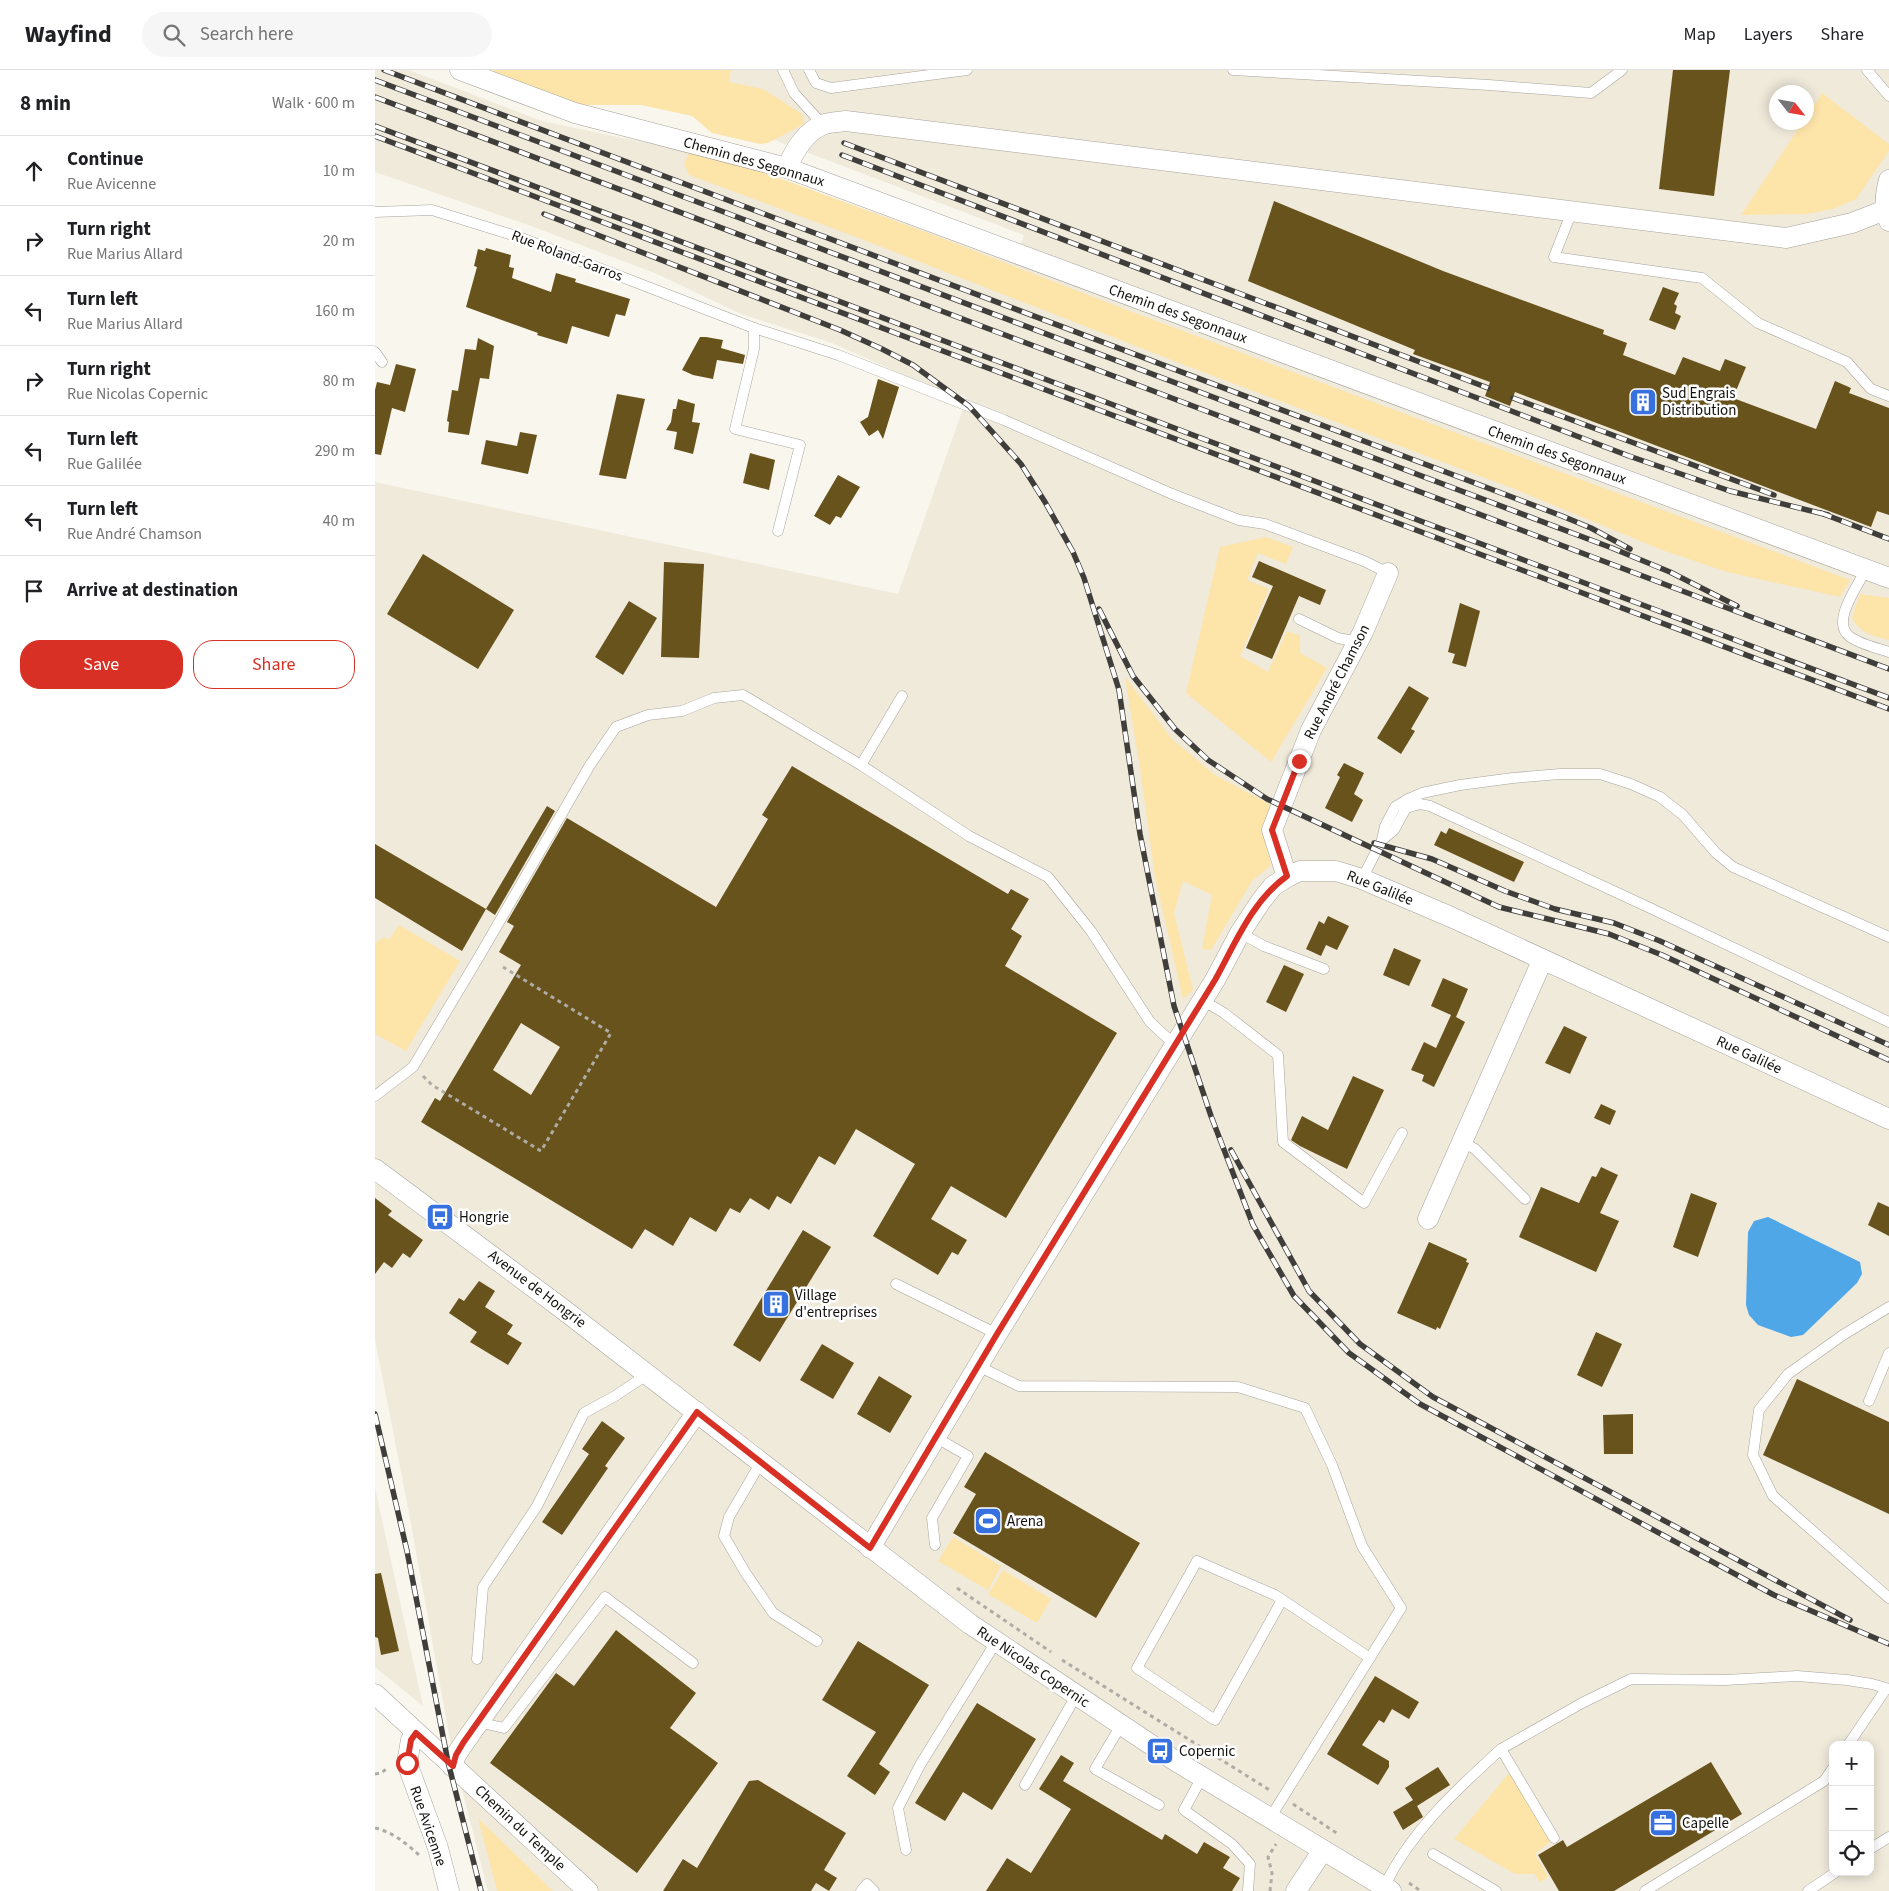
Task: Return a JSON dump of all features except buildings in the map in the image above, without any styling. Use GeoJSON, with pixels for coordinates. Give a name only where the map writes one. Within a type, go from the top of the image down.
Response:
{"type":"FeatureCollection","features":[{"type":"Feature","properties":{"kind":"street","name":"Chemin des Segonnaux"},"geometry":{"type":"LineString","coordinates":[[460,70],[575,113],[787,168],[1889,578]]}},
{"type":"Feature","properties":{"kind":"street"},"geometry":{"type":"LineString","coordinates":[[787,168],[801,140],[823,124],[847,121],[1786,238],[1887,215],[1885,194],[1889,180]]}},
{"type":"Feature","properties":{"kind":"street","name":"Rue André Chamson"},"geometry":{"type":"LineString","coordinates":[[1287,876],[1272,830],[1311,730],[1358,642],[1388,573]]}},
{"type":"Feature","properties":{"kind":"street","name":"Rue Galilée"},"geometry":{"type":"LineString","coordinates":[[870,1548],[997,1334],[1175,1045],[1240,933],[1273,886],[1287,876],[1300,871],[1317,870],[1336,871],[1362,879],[1451,917],[1889,1119]]}},
{"type":"Feature","properties":{"kind":"street"},"geometry":{"type":"LineString","coordinates":[[1427,1219],[1542,960]]}},
{"type":"Feature","properties":{"kind":"street","name":"Avenue de Hongrie"},"geometry":{"type":"LineString","coordinates":[[375,1169],[697,1412]]}},
{"type":"Feature","properties":{"kind":"street"},"geometry":{"type":"LineString","coordinates":[[453,1766],[460,1749],[478,1722],[697,1412]]}},
{"type":"Feature","properties":{"kind":"street","name":"Rue Nicolas Copernic"},"geometry":{"type":"LineString","coordinates":[[697,1412],[969,1624],[1121,1725],[1270,1818],[1323,1850],[1389,1883]]}},
{"type":"Feature","properties":{"kind":"street","name":"Chemin du Temple"},"geometry":{"type":"LineString","coordinates":[[375,1694],[588,1891]]}},
{"type":"Feature","properties":{"kind":"street","name":"Rue Avicenne"},"geometry":{"type":"LineString","coordinates":[[416,1733],[411,1740],[407,1763],[438,1848],[448,1887]]}},
{"type":"Feature","properties":{"kind":"street"},"geometry":{"type":"LineString","coordinates":[[1297,1891],[1323,1850]]}},
{"type":"Feature","properties":{"kind":"lane"},"geometry":{"type":"LineString","coordinates":[[783,70],[793,93],[823,124]]}},
{"type":"Feature","properties":{"kind":"lane"},"geometry":{"type":"LineString","coordinates":[[809,70],[816,83],[831,88],[967,70]]}},
{"type":"Feature","properties":{"kind":"lane"},"geometry":{"type":"LineString","coordinates":[[1233,70],[1591,93],[1622,70]]}},
{"type":"Feature","properties":{"kind":"lane"},"geometry":{"type":"LineString","coordinates":[[1867,70],[1889,96]]}},
{"type":"Feature","properties":{"kind":"lane","name":"Rue Roland-Garros"},"geometry":{"type":"LineString","coordinates":[[375,212],[432,210],[516,236],[753,328],[838,355],[995,416],[1172,494],[1239,520],[1265,524],[1364,561],[1388,573]]}},
{"type":"Feature","properties":{"kind":"lane"},"geometry":{"type":"LineString","coordinates":[[1572,211],[1554,257],[1701,278],[1758,323],[1847,362],[1871,389],[1889,396]]}},
{"type":"Feature","properties":{"kind":"lane"},"geometry":{"type":"LineString","coordinates":[[753,328],[754,349],[735,429],[801,445],[779,531]]}},
{"type":"Feature","properties":{"kind":"lane"},"geometry":{"type":"LineString","coordinates":[[375,352],[382,362]]}},
{"type":"Feature","properties":{"kind":"lane"},"geometry":{"type":"LineString","coordinates":[[1866,569],[1843,613],[1842,625],[1848,635],[1889,652]]}},
{"type":"Feature","properties":{"kind":"lane"},"geometry":{"type":"LineString","coordinates":[[1299,618],[1338,638],[1358,642]]}},
{"type":"Feature","properties":{"kind":"lane"},"geometry":{"type":"LineString","coordinates":[[375,1096],[413,1066],[480,955],[590,764],[616,727],[648,715],[682,711],[714,698],[743,695],[861,765],[969,836],[1047,877],[1091,931],[1150,1022],[1175,1045]]}},
{"type":"Feature","properties":{"kind":"lane"},"geometry":{"type":"LineString","coordinates":[[861,765],[902,696]]}},
{"type":"Feature","properties":{"kind":"lane"},"geometry":{"type":"LineString","coordinates":[[1362,879],[1382,840],[1385,826],[1395,807],[1408,799],[1422,793],[1460,785],[1513,778],[1560,774],[1600,774],[1660,796],[1683,815],[1716,853],[1733,867],[1889,937]]}},
{"type":"Feature","properties":{"kind":"lane"},"geometry":{"type":"LineString","coordinates":[[1382,840],[1394,830],[1406,808],[1420,804],[1430,806],[1889,1022]]}},
{"type":"Feature","properties":{"kind":"lane"},"geometry":{"type":"LineString","coordinates":[[1240,933],[1265,946],[1323,969]]}},
{"type":"Feature","properties":{"kind":"lane"},"geometry":{"type":"LineString","coordinates":[[1202,1000],[1224,1013],[1278,1055],[1283,1142],[1365,1203],[1402,1133]]}},
{"type":"Feature","properties":{"kind":"lane"},"geometry":{"type":"LineString","coordinates":[[1462,1141],[1475,1149],[1525,1199]]}},
{"type":"Feature","properties":{"kind":"lane"},"geometry":{"type":"LineString","coordinates":[[896,1284],[997,1334]]}},
{"type":"Feature","properties":{"kind":"lane"},"geometry":{"type":"LineString","coordinates":[[1889,1307],[1843,1335],[1788,1374],[1759,1410],[1753,1455],[1773,1496],[1889,1598]]}},
{"type":"Feature","properties":{"kind":"lane"},"geometry":{"type":"LineString","coordinates":[[1869,1401],[1889,1353]]}},
{"type":"Feature","properties":{"kind":"lane"},"geometry":{"type":"LineString","coordinates":[[978,1366],[1019,1386],[1238,1387],[1305,1408],[1332,1465],[1362,1546],[1401,1608],[1270,1818]]}},
{"type":"Feature","properties":{"kind":"lane"},"geometry":{"type":"LineString","coordinates":[[477,1659],[483,1587],[537,1506],[584,1413],[615,1396],[647,1374]]}},
{"type":"Feature","properties":{"kind":"lane"},"geometry":{"type":"LineString","coordinates":[[935,1437],[968,1456],[932,1518],[935,1545]]}},
{"type":"Feature","properties":{"kind":"lane"},"geometry":{"type":"LineString","coordinates":[[761,1462],[729,1517],[724,1536],[745,1572],[773,1613],[817,1641]]}},
{"type":"Feature","properties":{"kind":"lane"},"geometry":{"type":"LineString","coordinates":[[1282,1600],[1215,1720],[1137,1668],[1197,1561],[1275,1595],[1371,1658]]}},
{"type":"Feature","properties":{"kind":"lane"},"geometry":{"type":"LineString","coordinates":[[478,1722],[504,1728],[605,1597],[693,1663]]}},
{"type":"Feature","properties":{"kind":"lane"},"geometry":{"type":"LineString","coordinates":[[906,1850],[898,1808],[920,1765],[996,1642]]}},
{"type":"Feature","properties":{"kind":"lane"},"geometry":{"type":"LineString","coordinates":[[1389,1883],[1405,1848],[1450,1795],[1501,1749],[1582,1703],[1631,1679],[1725,1680],[1797,1676],[1847,1680],[1887,1689],[1851,1741]]}},
{"type":"Feature","properties":{"kind":"lane"},"geometry":{"type":"LineString","coordinates":[[1025,1784],[1077,1696]]}},
{"type":"Feature","properties":{"kind":"lane"},"geometry":{"type":"LineString","coordinates":[[1121,1725],[1095,1769],[1159,1805]]}},
{"type":"Feature","properties":{"kind":"lane"},"geometry":{"type":"LineString","coordinates":[[1501,1749],[1554,1838]]}},
{"type":"Feature","properties":{"kind":"lane"},"geometry":{"type":"LineString","coordinates":[[1645,1891],[1824,1781],[1829,1774]]}},
{"type":"Feature","properties":{"kind":"lane"},"geometry":{"type":"LineString","coordinates":[[1202,1776],[1184,1810],[1232,1844],[1250,1864],[1248,1891]]}},
{"type":"Feature","properties":{"kind":"lane"},"geometry":{"type":"LineString","coordinates":[[1874,1846],[1889,1837]]}},
{"type":"Feature","properties":{"kind":"lane"},"geometry":{"type":"LineString","coordinates":[[1433,1854],[1496,1891]]}},
{"type":"Feature","properties":{"kind":"lane"},"geometry":{"type":"LineString","coordinates":[[1808,1891],[1830,1876]]}},
{"type":"Feature","properties":{"kind":"lane"},"geometry":{"type":"LineString","coordinates":[[861,1891],[867,1884],[874,1891]]}},
{"type":"Feature","properties":{"kind":"path"},"geometry":{"type":"LineString","coordinates":[[413,1066],[432,1085],[541,1151],[611,1033],[503,967]]}},
{"type":"Feature","properties":{"kind":"path"},"geometry":{"type":"LineString","coordinates":[[952,1584],[1058,1657],[1283,1798],[1344,1839]]}},
{"type":"Feature","properties":{"kind":"path"},"geometry":{"type":"LineString","coordinates":[[375,1828],[385,1830],[406,1843],[448,1887]]}},
{"type":"Feature","properties":{"kind":"path"},"geometry":{"type":"LineString","coordinates":[[1389,1883],[1421,1891]]}},
{"type":"Feature","properties":{"kind":"shaded area"},"geometry":{"type":"Polygon","coordinates":[[[375,70],[409,70],[542,121],[727,160],[1014,262],[1024,235],[701,112],[569,70],[1889,70],[1889,1891],[488,1891],[452,1751],[375,1339],[375,482],[898,594],[967,397],[931,387],[832,343],[741,314],[657,274],[531,226],[375,172],[375,70]]]}},
{"type":"Feature","properties":{"kind":"shaded area"},"geometry":{"type":"Polygon","coordinates":[[[492,70],[731,70],[729,82],[763,89],[802,114],[804,124],[768,143],[760,144],[712,133],[692,116],[641,105],[567,105],[505,79],[492,70]]]}},
{"type":"Feature","properties":{"kind":"shaded area"},"geometry":{"type":"Polygon","coordinates":[[[1822,93],[1889,144],[1889,151],[1856,199],[1833,209],[1807,214],[1741,215],[1797,130],[1814,130],[1814,105],[1822,93]]]}},
{"type":"Feature","properties":{"kind":"shaded area"},"geometry":{"type":"Polygon","coordinates":[[[690,152],[744,166],[782,179],[1850,580],[1840,597],[1727,572],[1662,550],[1512,488],[689,175],[684,163],[690,152]]]}},
{"type":"Feature","properties":{"kind":"shaded area"},"geometry":{"type":"Polygon","coordinates":[[[1266,537],[1293,547],[1286,564],[1258,553],[1247,580],[1269,589],[1240,656],[1268,672],[1287,631],[1300,636],[1300,653],[1327,668],[1271,762],[1186,693],[1220,547],[1266,537]]]}},
{"type":"Feature","properties":{"kind":"shaded area"},"geometry":{"type":"Polygon","coordinates":[[[1860,594],[1889,598],[1889,640],[1867,633],[1858,627],[1852,617],[1860,594]]]}},
{"type":"Feature","properties":{"kind":"shaded area"},"geometry":{"type":"Polygon","coordinates":[[[1125,677],[1172,739],[1215,775],[1271,805],[1262,828],[1271,865],[1252,881],[1211,950],[1202,949],[1212,895],[1183,881],[1174,913],[1193,990],[1183,999],[1155,877],[1125,677]]]}},
{"type":"Feature","properties":{"kind":"shaded area"},"geometry":{"type":"Polygon","coordinates":[[[399,925],[460,961],[406,1051],[375,1034],[375,943],[384,937],[389,940],[399,925]]]}},
{"type":"Feature","properties":{"kind":"shaded area"},"geometry":{"type":"Polygon","coordinates":[[[375,1488],[423,1706],[375,1667],[375,1488]]]}},
{"type":"Feature","properties":{"kind":"shaded area"},"geometry":{"type":"Polygon","coordinates":[[[953,1537],[1001,1566],[988,1590],[938,1561],[953,1537]]]}},
{"type":"Feature","properties":{"kind":"shaded area"},"geometry":{"type":"Polygon","coordinates":[[[1003,1570],[1051,1599],[1037,1623],[988,1594],[1003,1570]]]}},
{"type":"Feature","properties":{"kind":"shaded area"},"geometry":{"type":"Polygon","coordinates":[[[1509,1773],[1551,1841],[1535,1854],[1548,1877],[1540,1882],[1534,1874],[1515,1874],[1454,1839],[1509,1773]]]}},
{"type":"Feature","properties":{"kind":"shaded area"},"geometry":{"type":"Polygon","coordinates":[[[478,1818],[553,1891],[497,1891],[478,1818]]]}},
{"type":"Feature","properties":{"kind":"water"},"geometry":{"type":"Polygon","coordinates":[[[1768,1217],[1860,1262],[1862,1274],[1857,1283],[1803,1335],[1791,1337],[1758,1325],[1749,1315],[1746,1305],[1748,1232],[1754,1221],[1768,1217]]]}},
{"type":"Feature","properties":{"kind":"railway"},"geometry":{"type":"LineString","coordinates":[[384,70],[1562,516],[1591,528],[1630,549]]}},
{"type":"Feature","properties":{"kind":"railway"},"geometry":{"type":"LineString","coordinates":[[375,80],[1612,548],[1670,572],[1737,606]]}},
{"type":"Feature","properties":{"kind":"railway"},"geometry":{"type":"LineString","coordinates":[[375,97],[1889,669]]}},
{"type":"Feature","properties":{"kind":"railway"},"geometry":{"type":"LineString","coordinates":[[375,126],[1889,698]]}},
{"type":"Feature","properties":{"kind":"railway"},"geometry":{"type":"LineString","coordinates":[[375,136],[1889,709]]}},
{"type":"Feature","properties":{"kind":"railway"},"geometry":{"type":"LineString","coordinates":[[844,143],[1488,388]]}},
{"type":"Feature","properties":{"kind":"railway"},"geometry":{"type":"LineString","coordinates":[[842,155],[1629,456],[1730,491],[1828,515]]}},
{"type":"Feature","properties":{"kind":"railway"},"geometry":{"type":"LineString","coordinates":[[544,214],[840,330],[913,365],[969,406],[1021,464],[1073,552],[1084,578],[1119,690],[1140,834],[1174,1006],[1211,1116],[1253,1225],[1294,1296],[1349,1353],[1420,1404],[1774,1595],[1889,1644]]}},
{"type":"Feature","properties":{"kind":"railway"},"geometry":{"type":"LineString","coordinates":[[1513,398],[1774,495]]}},
{"type":"Feature","properties":{"kind":"railway"},"geometry":{"type":"LineString","coordinates":[[1821,513],[1889,539]]}},
{"type":"Feature","properties":{"kind":"railway"},"geometry":{"type":"LineString","coordinates":[[1099,609],[1133,676],[1175,729],[1208,760],[1267,799],[1499,907],[1609,934],[1662,955],[1889,1060]]}},
{"type":"Feature","properties":{"kind":"railway"},"geometry":{"type":"LineString","coordinates":[[1374,843],[1432,859],[1505,891],[1555,909],[1614,923],[1660,941],[1889,1045]]}},
{"type":"Feature","properties":{"kind":"railway"},"geometry":{"type":"LineString","coordinates":[[1231,1150],[1309,1291],[1360,1344],[1433,1397],[1850,1620]]}},
{"type":"Feature","properties":{"kind":"railway"},"geometry":{"type":"LineString","coordinates":[[375,1414],[407,1551],[448,1762],[481,1891]]}},
{"type":"Feature","properties":{"kind":"place","name":"Sud Engrais Distribution"},"geometry":{"type":"Point","coordinates":[1643,402]}},
{"type":"Feature","properties":{"kind":"place","name":"Hongrie"},"geometry":{"type":"Point","coordinates":[440,1217]}},
{"type":"Feature","properties":{"kind":"place","name":"Village d'entreprises"},"geometry":{"type":"Point","coordinates":[776,1304]}},
{"type":"Feature","properties":{"kind":"place","name":"Arena"},"geometry":{"type":"Point","coordinates":[988,1521]}},
{"type":"Feature","properties":{"kind":"place","name":"Copernic"},"geometry":{"type":"Point","coordinates":[1160,1751]}},
{"type":"Feature","properties":{"kind":"place","name":"Capelle"},"geometry":{"type":"Point","coordinates":[1663,1823]}},
{"type":"Feature","properties":{"kind":"route"},"geometry":{"type":"LineString","coordinates":[[407,1763],[411,1740],[416,1733],[453,1766],[456,1755],[463,1743],[697,1412],[870,1548],[997,1334],[1215,980],[1240,933],[1273,886],[1287,876],[1272,830],[1299,761]]}}]}
